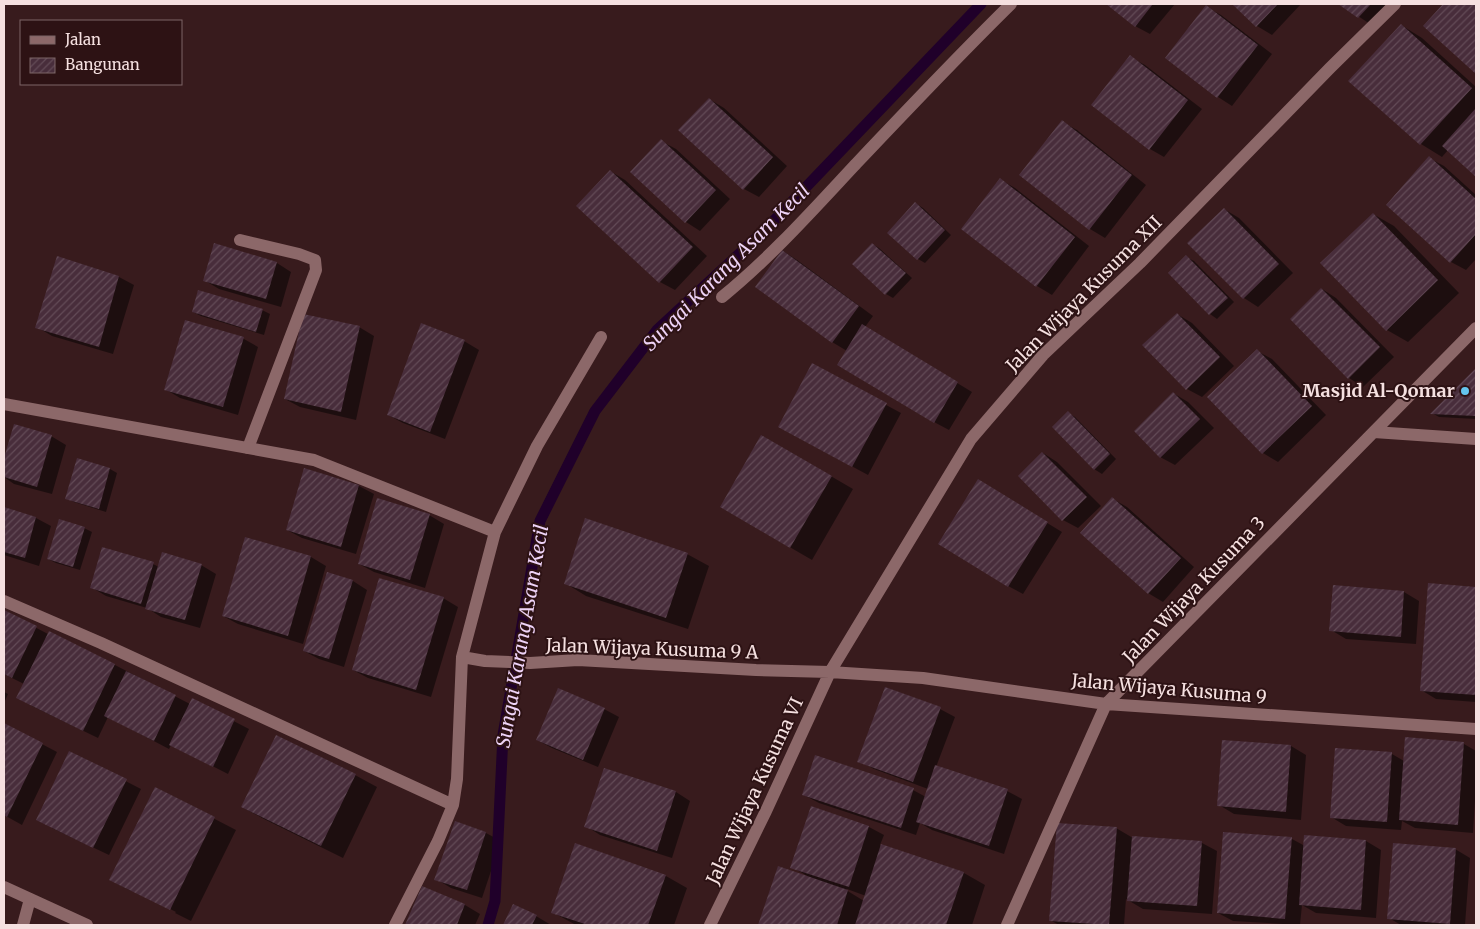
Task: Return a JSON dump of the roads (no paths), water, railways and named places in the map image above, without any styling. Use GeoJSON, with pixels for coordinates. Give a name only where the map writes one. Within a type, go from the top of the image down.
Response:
{"type":"FeatureCollection","features":[{"type":"Feature","properties":{"kind":"street"},"geometry":{"type":"LineString","coordinates":[[722,298],[748,276],[803,221],[944,70],[1011,4]]}},
{"type":"Feature","properties":{"kind":"street","name":"Jalan Wijaya Kusuma XII"},"geometry":{"type":"LineString","coordinates":[[830,672],[971,439],[1043,355],[1140,263],[1395,4]]}},
{"type":"Feature","properties":{"kind":"street"},"geometry":{"type":"LineString","coordinates":[[240,240],[299,254],[315,260],[316,270],[248,448]]}},
{"type":"Feature","properties":{"kind":"street","name":"Jalan Wijaya Kusuma 3"},"geometry":{"type":"LineString","coordinates":[[1007,925],[1106,704],[1476,328]]}},
{"type":"Feature","properties":{"kind":"street"},"geometry":{"type":"LineString","coordinates":[[395,925],[438,841],[453,805],[473,659],[495,532],[537,446],[601,337]]}},
{"type":"Feature","properties":{"kind":"street"},"geometry":{"type":"LineString","coordinates":[[4,404],[314,460],[495,532]]}},
{"type":"Feature","properties":{"kind":"street"},"geometry":{"type":"LineString","coordinates":[[1374,432],[1476,439]]}},
{"type":"Feature","properties":{"kind":"street"},"geometry":{"type":"LineString","coordinates":[[4,601],[453,805]]}},
{"type":"Feature","properties":{"kind":"street","name":"Jalan Wijaya Kusuma 9 A"},"geometry":{"type":"LineString","coordinates":[[473,659],[530,662],[578,660],[756,670],[830,672]]}},
{"type":"Feature","properties":{"kind":"street","name":"Jalan Wijaya Kusuma 9"},"geometry":{"type":"LineString","coordinates":[[830,672],[923,678],[1106,704],[1476,729]]}},
{"type":"Feature","properties":{"kind":"street","name":"Jalan Wijaya Kusuma VI"},"geometry":{"type":"LineString","coordinates":[[710,925],[766,811],[830,672]]}},
{"type":"Feature","properties":{"kind":"street"},"geometry":{"type":"LineString","coordinates":[[4,887],[87,925]]}},
{"type":"Feature","properties":{"kind":"street"},"geometry":{"type":"LineString","coordinates":[[23,925],[30,899]]}},
{"type":"Feature","properties":{"kind":"waterway","name":"Sungai Karang Asam Kecil"},"geometry":{"type":"LineString","coordinates":[[488,925],[495,901],[503,735],[540,521],[595,411],[657,330],[765,230],[981,4]]}},
{"type":"Feature","properties":{"kind":"place","name":"Masjid Al-Qomar"},"geometry":{"type":"Point","coordinates":[1465,391]}}]}
